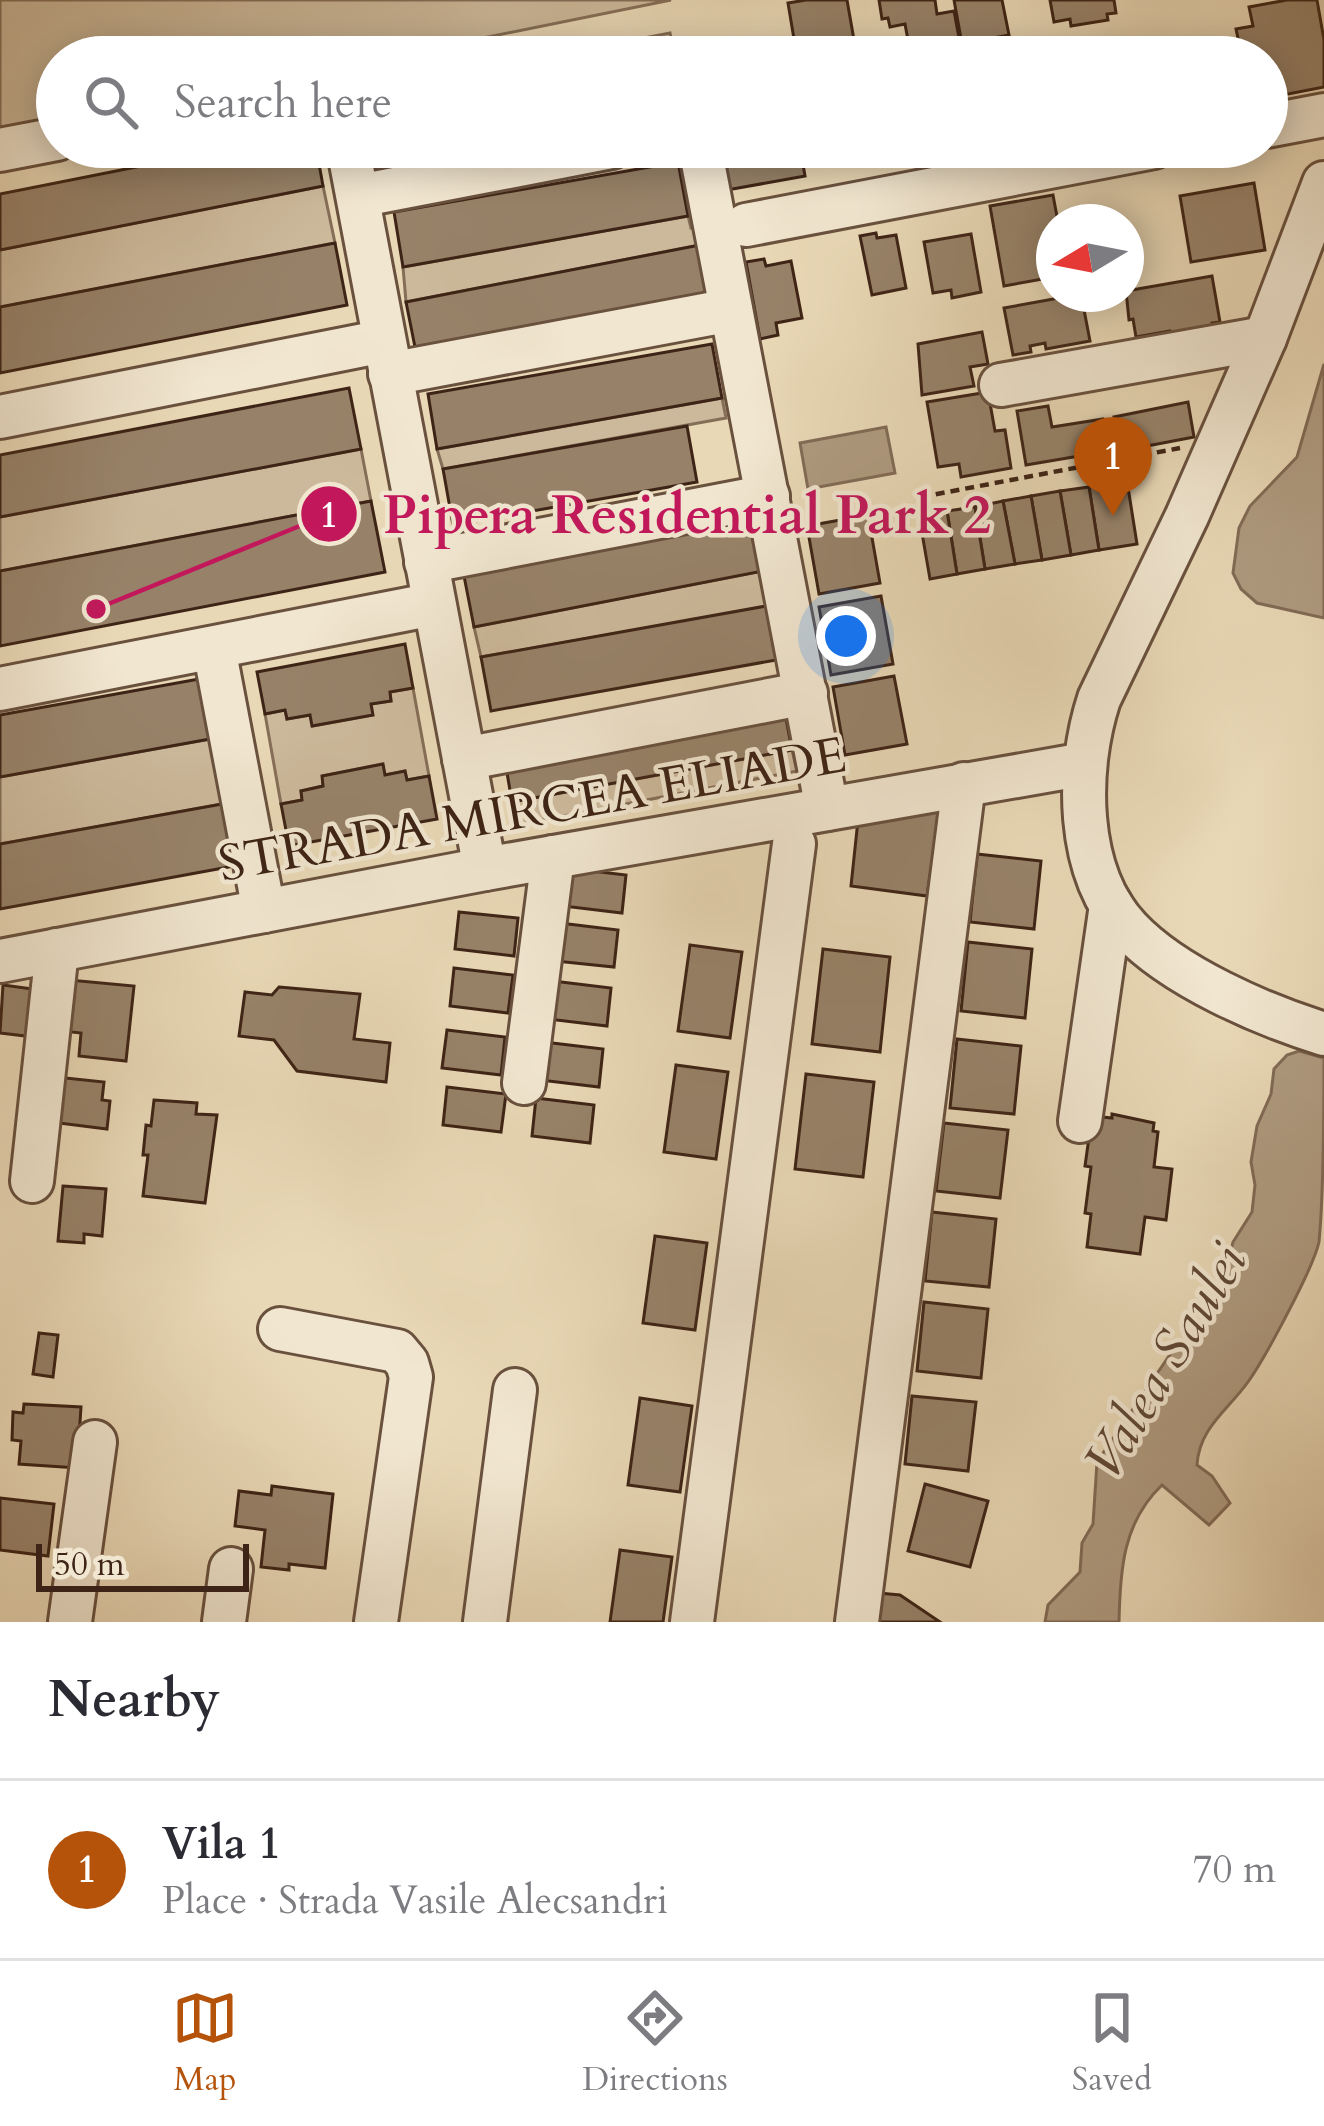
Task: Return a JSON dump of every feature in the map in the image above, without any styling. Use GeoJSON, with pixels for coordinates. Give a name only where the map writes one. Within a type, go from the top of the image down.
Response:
{"type":"FeatureCollection","features":[{"type":"Feature","properties":{"kind":"street"},"geometry":{"type":"LineString","coordinates":[[1288,121],[1324,115]]}},
{"type":"Feature","properties":{"kind":"street"},"geometry":{"type":"LineString","coordinates":[[0,150],[36,143]]}},
{"type":"Feature","properties":{"kind":"street"},"geometry":{"type":"LineString","coordinates":[[352,168],[485,869]]}},
{"type":"Feature","properties":{"kind":"street"},"geometry":{"type":"LineString","coordinates":[[358,196],[503,168]]}},
{"type":"Feature","properties":{"kind":"street"},"geometry":{"type":"LineString","coordinates":[[704,168],[827,809]]}},
{"type":"Feature","properties":{"kind":"street"},"geometry":{"type":"LineString","coordinates":[[746,225],[1044,168]]}},
{"type":"Feature","properties":{"kind":"street"},"geometry":{"type":"LineString","coordinates":[[1322,1034],[1268,1016],[1208,984],[1129,929],[1111,904],[1090,843],[1085,764],[1099,699],[1214,455],[1324,183]]}},
{"type":"Feature","properties":{"kind":"street"},"geometry":{"type":"LineString","coordinates":[[0,417],[731,310]]}},
{"type":"Feature","properties":{"kind":"street"},"geometry":{"type":"LineString","coordinates":[[1000,385],[1265,338]]}},
{"type":"Feature","properties":{"kind":"street"},"geometry":{"type":"LineString","coordinates":[[426,562],[768,496]]}},
{"type":"Feature","properties":{"kind":"street"},"geometry":{"type":"LineString","coordinates":[[0,689],[434,604]]}},
{"type":"Feature","properties":{"kind":"street"},"geometry":{"type":"LineString","coordinates":[[214,648],[264,911]]}},
{"type":"Feature","properties":{"kind":"street"},"geometry":{"type":"LineString","coordinates":[[464,759],[806,693]]}},
{"type":"Feature","properties":{"kind":"street","name":"STRADA MIRCEA ELIADE"},"geometry":{"type":"LineString","coordinates":[[0,961],[485,869],[1085,764]]}},
{"type":"Feature","properties":{"kind":"street"},"geometry":{"type":"LineString","coordinates":[[857,1622],[964,784]]}},
{"type":"Feature","properties":{"kind":"street"},"geometry":{"type":"LineString","coordinates":[[692,1622],[794,844]]}},
{"type":"Feature","properties":{"kind":"street"},"geometry":{"type":"LineString","coordinates":[[524,1083],[553,857]]}},
{"type":"Feature","properties":{"kind":"street"},"geometry":{"type":"LineString","coordinates":[[1080,1121],[1111,904]]}},
{"type":"Feature","properties":{"kind":"street"},"geometry":{"type":"LineString","coordinates":[[32,1181],[57,950]]}},
{"type":"Feature","properties":{"kind":"street"},"geometry":{"type":"LineString","coordinates":[[280,1330],[397,1351],[407,1363],[411,1377],[376,1622]]}},
{"type":"Feature","properties":{"kind":"street"},"geometry":{"type":"LineString","coordinates":[[485,1622],[515,1390]]}},
{"type":"Feature","properties":{"kind":"street"},"geometry":{"type":"LineString","coordinates":[[70,1622],[95,1442]]}},
{"type":"Feature","properties":{"kind":"street"},"geometry":{"type":"LineString","coordinates":[[224,1622],[231,1569]]}},
{"type":"Feature","properties":{"kind":"path"},"geometry":{"type":"LineString","coordinates":[[920,497],[1192,446],[1214,455]]}},
{"type":"Feature","properties":{"kind":"shaded area"},"geometry":{"type":"Polygon","coordinates":[[[0,0],[671,0],[493,36],[36,36],[36,128],[0,136],[0,0]]]}},
{"type":"Feature","properties":{"kind":"shaded area"},"geometry":{"type":"Polygon","coordinates":[[[323,186],[335,243],[0,307],[0,250],[323,186]]]}},
{"type":"Feature","properties":{"kind":"shaded area"},"geometry":{"type":"Polygon","coordinates":[[[688,216],[691,228],[702,226],[705,244],[406,302],[403,267],[688,216]]]}},
{"type":"Feature","properties":{"kind":"shaded area"},"geometry":{"type":"Polygon","coordinates":[[[1324,364],[1324,618],[1257,603],[1241,589],[1233,573],[1239,528],[1250,506],[1297,457],[1324,364]]]}},
{"type":"Feature","properties":{"kind":"shaded area"},"geometry":{"type":"Polygon","coordinates":[[[722,398],[726,418],[443,469],[437,449],[722,398]]]}},
{"type":"Feature","properties":{"kind":"shaded area"},"geometry":{"type":"Polygon","coordinates":[[[886,427],[895,473],[808,489],[800,443],[886,427]]]}},
{"type":"Feature","properties":{"kind":"shaded area"},"geometry":{"type":"Polygon","coordinates":[[[361,449],[371,501],[0,571],[0,517],[361,449]]]}},
{"type":"Feature","properties":{"kind":"shaded area"},"geometry":{"type":"Polygon","coordinates":[[[773,569],[779,605],[481,657],[474,627],[773,569]]]}},
{"type":"Feature","properties":{"kind":"shaded area"},"geometry":{"type":"Polygon","coordinates":[[[413,688],[429,776],[407,780],[405,771],[385,775],[382,764],[323,776],[323,786],[301,791],[302,800],[281,804],[265,714],[285,710],[287,719],[310,715],[313,726],[372,715],[371,704],[391,701],[390,692],[413,688]]]}},
{"type":"Feature","properties":{"kind":"shaded area"},"geometry":{"type":"Polygon","coordinates":[[[210,739],[222,804],[0,844],[0,777],[210,739]]]}},
{"type":"Feature","properties":{"kind":"shaded area"},"geometry":{"type":"Polygon","coordinates":[[[792,750],[797,771],[517,825],[512,802],[792,750]]]}},
{"type":"Feature","properties":{"kind":"shaded area"},"geometry":{"type":"Polygon","coordinates":[[[1299,1051],[1324,1058],[1319,1242],[1265,1354],[1203,1440],[1197,1465],[1212,1476],[1230,1503],[1209,1525],[1162,1485],[1139,1515],[1126,1548],[1119,1622],[1045,1622],[1048,1605],[1080,1572],[1082,1543],[1093,1524],[1097,1462],[1171,1353],[1198,1331],[1217,1304],[1233,1242],[1252,1212],[1251,1162],[1274,1069],[1287,1055],[1299,1051]]]}},
{"type":"Feature","properties":{"kind":"building"},"geometry":{"type":"Polygon","coordinates":[[[847,0],[853,36],[794,36],[788,3],[847,0]]]}},
{"type":"Feature","properties":{"kind":"building"},"geometry":{"type":"Polygon","coordinates":[[[879,0],[935,0],[937,14],[954,11],[959,36],[907,36],[905,24],[890,27],[888,18],[882,19],[879,0]]]}},
{"type":"Feature","properties":{"kind":"building"},"geometry":{"type":"Polygon","coordinates":[[[954,0],[1002,0],[1009,35],[961,36],[954,0]]]}},
{"type":"Feature","properties":{"kind":"building"},"geometry":{"type":"Polygon","coordinates":[[[1050,0],[1114,0],[1116,13],[1107,14],[1108,20],[1071,26],[1070,19],[1054,22],[1050,0]]]}},
{"type":"Feature","properties":{"kind":"building"},"geometry":{"type":"Polygon","coordinates":[[[1317,0],[1324,40],[1324,87],[1288,94],[1288,36],[1238,36],[1236,29],[1253,26],[1249,7],[1317,0]]]}},
{"type":"Feature","properties":{"kind":"building"},"geometry":{"type":"Polygon","coordinates":[[[131,168],[320,168],[323,186],[0,250],[0,194],[131,168]]]}},
{"type":"Feature","properties":{"kind":"building"},"geometry":{"type":"Polygon","coordinates":[[[644,168],[679,168],[688,216],[403,267],[394,212],[644,168]]]}},
{"type":"Feature","properties":{"kind":"building"},"geometry":{"type":"Polygon","coordinates":[[[723,168],[804,168],[805,176],[727,190],[723,168]]]}},
{"type":"Feature","properties":{"kind":"building"},"geometry":{"type":"Polygon","coordinates":[[[1254,183],[1265,250],[1191,262],[1180,196],[1254,183]]]}},
{"type":"Feature","properties":{"kind":"building"},"geometry":{"type":"Polygon","coordinates":[[[1053,195],[1055,204],[1036,204],[1036,280],[1004,286],[990,206],[1053,195]]]}},
{"type":"Feature","properties":{"kind":"building"},"geometry":{"type":"Polygon","coordinates":[[[876,233],[877,238],[896,235],[906,288],[872,295],[860,236],[876,233]]]}},
{"type":"Feature","properties":{"kind":"building"},"geometry":{"type":"Polygon","coordinates":[[[971,234],[981,292],[952,298],[951,290],[933,293],[924,242],[971,234]]]}},
{"type":"Feature","properties":{"kind":"building"},"geometry":{"type":"Polygon","coordinates":[[[335,243],[347,305],[0,373],[0,307],[335,243]]]}},
{"type":"Feature","properties":{"kind":"building"},"geometry":{"type":"Polygon","coordinates":[[[705,244],[715,295],[416,352],[406,302],[705,244]]]}},
{"type":"Feature","properties":{"kind":"building"},"geometry":{"type":"Polygon","coordinates":[[[764,259],[766,266],[791,261],[802,318],[776,323],[778,335],[760,339],[746,262],[764,259]]]}},
{"type":"Feature","properties":{"kind":"building"},"geometry":{"type":"Polygon","coordinates":[[[1212,276],[1220,322],[1136,337],[1128,312],[1144,312],[1144,288],[1212,276]]]}},
{"type":"Feature","properties":{"kind":"building"},"geometry":{"type":"Polygon","coordinates":[[[1036,302],[1036,312],[1084,312],[1090,341],[1046,349],[1045,343],[1013,355],[1004,308],[1036,302]]]}},
{"type":"Feature","properties":{"kind":"building"},"geometry":{"type":"Polygon","coordinates":[[[982,332],[988,364],[970,367],[974,386],[922,395],[918,344],[982,332]]]}},
{"type":"Feature","properties":{"kind":"building"},"geometry":{"type":"Polygon","coordinates":[[[712,344],[722,398],[437,449],[428,394],[712,344]]]}},
{"type":"Feature","properties":{"kind":"building"},"geometry":{"type":"Polygon","coordinates":[[[349,388],[361,449],[0,517],[0,455],[349,388]]]}},
{"type":"Feature","properties":{"kind":"building"},"geometry":{"type":"Polygon","coordinates":[[[988,392],[995,431],[1005,430],[1011,468],[961,477],[959,464],[938,467],[927,402],[988,392]]]}},
{"type":"Feature","properties":{"kind":"building"},"geometry":{"type":"Polygon","coordinates":[[[1188,402],[1194,437],[1121,451],[1114,417],[1188,402]]]}},
{"type":"Feature","properties":{"kind":"building"},"geometry":{"type":"Polygon","coordinates":[[[1048,406],[1052,427],[1103,419],[1109,451],[1026,465],[1017,411],[1048,406]]]}},
{"type":"Feature","properties":{"kind":"building"},"geometry":{"type":"Polygon","coordinates":[[[687,426],[697,482],[453,525],[443,469],[687,426]]]}},
{"type":"Feature","properties":{"kind":"building"},"geometry":{"type":"Polygon","coordinates":[[[1127,481],[1137,544],[1099,550],[1089,487],[1127,481]]]}},
{"type":"Feature","properties":{"kind":"building"},"geometry":{"type":"Polygon","coordinates":[[[1089,487],[1099,550],[1071,555],[1060,491],[1089,487]]]}},
{"type":"Feature","properties":{"kind":"building"},"geometry":{"type":"Polygon","coordinates":[[[1060,491],[1071,555],[1042,560],[1031,496],[1060,491]]]}},
{"type":"Feature","properties":{"kind":"building"},"geometry":{"type":"Polygon","coordinates":[[[1031,496],[1042,560],[1015,564],[1003,501],[1031,496]]]}},
{"type":"Feature","properties":{"kind":"building"},"geometry":{"type":"Polygon","coordinates":[[[371,501],[385,572],[0,646],[0,571],[371,501]]]}},
{"type":"Feature","properties":{"kind":"building"},"geometry":{"type":"Polygon","coordinates":[[[1003,501],[1015,564],[985,569],[975,507],[1003,501]]]}},
{"type":"Feature","properties":{"kind":"building"},"geometry":{"type":"Polygon","coordinates":[[[975,507],[985,569],[957,574],[947,511],[975,507]]]}},
{"type":"Feature","properties":{"kind":"building"},"geometry":{"type":"Polygon","coordinates":[[[947,511],[957,574],[930,579],[919,516],[947,511]]]}},
{"type":"Feature","properties":{"kind":"building"},"geometry":{"type":"Polygon","coordinates":[[[868,515],[880,583],[819,594],[807,526],[868,515]]]}},
{"type":"Feature","properties":{"kind":"building"},"geometry":{"type":"Polygon","coordinates":[[[763,519],[773,569],[474,627],[464,576],[763,519]]]}},
{"type":"Feature","properties":{"kind":"building"},"geometry":{"type":"Polygon","coordinates":[[[881,596],[893,664],[831,675],[819,607],[881,596]]]}},
{"type":"Feature","properties":{"kind":"building"},"geometry":{"type":"Polygon","coordinates":[[[766,606],[776,660],[491,711],[481,657],[766,606]]]}},
{"type":"Feature","properties":{"kind":"building"},"geometry":{"type":"Polygon","coordinates":[[[405,644],[413,688],[390,692],[391,701],[371,704],[373,715],[312,726],[310,715],[287,719],[285,710],[265,714],[257,672],[405,644]]]}},
{"type":"Feature","properties":{"kind":"building"},"geometry":{"type":"Polygon","coordinates":[[[894,676],[907,744],[845,755],[833,687],[894,676]]]}},
{"type":"Feature","properties":{"kind":"building"},"geometry":{"type":"Polygon","coordinates":[[[199,679],[210,739],[0,777],[0,715],[199,679]]]}},
{"type":"Feature","properties":{"kind":"building"},"geometry":{"type":"Polygon","coordinates":[[[784,708],[792,750],[512,802],[505,761],[784,708]]]}},
{"type":"Feature","properties":{"kind":"building"},"geometry":{"type":"Polygon","coordinates":[[[383,764],[385,775],[405,771],[407,780],[429,776],[437,819],[289,846],[281,804],[302,800],[301,791],[323,786],[322,776],[383,764]]]}},
{"type":"Feature","properties":{"kind":"building"},"geometry":{"type":"Polygon","coordinates":[[[941,802],[927,896],[851,886],[858,820],[941,802]]]}},
{"type":"Feature","properties":{"kind":"building"},"geometry":{"type":"Polygon","coordinates":[[[222,804],[234,866],[0,909],[0,844],[222,804]]]}},
{"type":"Feature","properties":{"kind":"building"},"geometry":{"type":"Polygon","coordinates":[[[977,854],[1041,861],[1034,929],[970,922],[977,854]]]}},
{"type":"Feature","properties":{"kind":"building"},"geometry":{"type":"Polygon","coordinates":[[[567,868],[626,875],[622,913],[563,906],[567,868]]]}},
{"type":"Feature","properties":{"kind":"building"},"geometry":{"type":"Polygon","coordinates":[[[459,912],[518,918],[514,956],[455,949],[459,912]]]}},
{"type":"Feature","properties":{"kind":"building"},"geometry":{"type":"Polygon","coordinates":[[[560,923],[618,930],[614,967],[555,961],[560,923]]]}},
{"type":"Feature","properties":{"kind":"building"},"geometry":{"type":"Polygon","coordinates":[[[968,942],[1032,949],[1025,1018],[961,1011],[968,942]]]}},
{"type":"Feature","properties":{"kind":"building"},"geometry":{"type":"Polygon","coordinates":[[[690,945],[742,952],[730,1038],[678,1031],[690,945]]]}},
{"type":"Feature","properties":{"kind":"building"},"geometry":{"type":"Polygon","coordinates":[[[823,949],[890,957],[880,1052],[812,1044],[823,949]]]}},
{"type":"Feature","properties":{"kind":"building"},"geometry":{"type":"Polygon","coordinates":[[[454,968],[513,975],[508,1013],[450,1006],[454,968]]]}},
{"type":"Feature","properties":{"kind":"building"},"geometry":{"type":"Polygon","coordinates":[[[69,980],[134,986],[126,1061],[79,1056],[81,1033],[63,1031],[69,980]]]}},
{"type":"Feature","properties":{"kind":"building"},"geometry":{"type":"Polygon","coordinates":[[[553,981],[611,988],[607,1026],[548,1019],[553,981]]]}},
{"type":"Feature","properties":{"kind":"building"},"geometry":{"type":"Polygon","coordinates":[[[3,985],[40,990],[34,1037],[0,1033],[3,985]]]}},
{"type":"Feature","properties":{"kind":"building"},"geometry":{"type":"Polygon","coordinates":[[[279,987],[360,994],[354,1039],[390,1043],[386,1082],[297,1071],[274,1040],[239,1036],[245,992],[272,995],[279,987]]]}},
{"type":"Feature","properties":{"kind":"building"},"geometry":{"type":"Polygon","coordinates":[[[447,1030],[505,1037],[501,1075],[442,1068],[447,1030]]]}},
{"type":"Feature","properties":{"kind":"building"},"geometry":{"type":"Polygon","coordinates":[[[957,1039],[1021,1046],[1014,1114],[950,1108],[957,1039]]]}},
{"type":"Feature","properties":{"kind":"building"},"geometry":{"type":"Polygon","coordinates":[[[544,1042],[603,1049],[599,1087],[540,1080],[544,1042]]]}},
{"type":"Feature","properties":{"kind":"building"},"geometry":{"type":"Polygon","coordinates":[[[676,1065],[728,1072],[716,1159],[664,1152],[676,1065]]]}},
{"type":"Feature","properties":{"kind":"building"},"geometry":{"type":"Polygon","coordinates":[[[806,1074],[874,1082],[863,1177],[795,1169],[806,1074]]]}},
{"type":"Feature","properties":{"kind":"building"},"geometry":{"type":"Polygon","coordinates":[[[56,1077],[104,1082],[102,1100],[110,1101],[107,1129],[51,1122],[56,1077]]]}},
{"type":"Feature","properties":{"kind":"building"},"geometry":{"type":"Polygon","coordinates":[[[447,1087],[506,1094],[501,1132],[443,1125],[447,1087]]]}},
{"type":"Feature","properties":{"kind":"building"},"geometry":{"type":"Polygon","coordinates":[[[536,1098],[594,1105],[590,1143],[532,1136],[536,1098]]]}},
{"type":"Feature","properties":{"kind":"building"},"geometry":{"type":"Polygon","coordinates":[[[154,1100],[197,1103],[196,1114],[217,1115],[205,1203],[143,1196],[146,1125],[151,1126],[154,1100]]]}},
{"type":"Feature","properties":{"kind":"building"},"geometry":{"type":"Polygon","coordinates":[[[1112,1114],[1154,1123],[1153,1131],[1158,1132],[1154,1167],[1172,1169],[1166,1220],[1145,1217],[1140,1254],[1087,1247],[1091,1214],[1085,1213],[1091,1167],[1085,1166],[1092,1116],[1112,1118],[1112,1114]]]}},
{"type":"Feature","properties":{"kind":"building"},"geometry":{"type":"Polygon","coordinates":[[[944,1123],[1008,1130],[1000,1198],[936,1191],[944,1123]]]}},
{"type":"Feature","properties":{"kind":"building"},"geometry":{"type":"Polygon","coordinates":[[[63,1186],[106,1189],[102,1236],[84,1234],[84,1243],[58,1241],[63,1186]]]}},
{"type":"Feature","properties":{"kind":"building"},"geometry":{"type":"Polygon","coordinates":[[[932,1212],[996,1219],[989,1287],[925,1281],[932,1212]]]}},
{"type":"Feature","properties":{"kind":"building"},"geometry":{"type":"Polygon","coordinates":[[[655,1236],[707,1243],[695,1330],[643,1323],[655,1236]]]}},
{"type":"Feature","properties":{"kind":"building"},"geometry":{"type":"Polygon","coordinates":[[[924,1302],[988,1309],[981,1378],[917,1371],[924,1302]]]}},
{"type":"Feature","properties":{"kind":"building"},"geometry":{"type":"Polygon","coordinates":[[[39,1333],[58,1335],[53,1377],[33,1374],[39,1333]]]}},
{"type":"Feature","properties":{"kind":"building"},"geometry":{"type":"Polygon","coordinates":[[[912,1396],[976,1402],[968,1471],[905,1464],[912,1396]]]}},
{"type":"Feature","properties":{"kind":"building"},"geometry":{"type":"Polygon","coordinates":[[[640,1398],[692,1406],[680,1492],[628,1485],[640,1398]]]}},
{"type":"Feature","properties":{"kind":"building"},"geometry":{"type":"Polygon","coordinates":[[[24,1404],[81,1407],[77,1468],[19,1464],[21,1441],[12,1440],[13,1412],[23,1413],[24,1404]]]}},
{"type":"Feature","properties":{"kind":"building"},"geometry":{"type":"Polygon","coordinates":[[[925,1484],[988,1501],[970,1567],[908,1551],[925,1484]]]}},
{"type":"Feature","properties":{"kind":"building"},"geometry":{"type":"Polygon","coordinates":[[[272,1486],[333,1494],[325,1568],[261,1567],[265,1530],[235,1526],[239,1491],[271,1495],[272,1486]]]}},
{"type":"Feature","properties":{"kind":"building"},"geometry":{"type":"Polygon","coordinates":[[[0,1498],[54,1504],[48,1556],[0,1550],[0,1498]]]}},
{"type":"Feature","properties":{"kind":"building"},"geometry":{"type":"Polygon","coordinates":[[[620,1550],[672,1557],[663,1622],[610,1622],[620,1550]]]}},
{"type":"Feature","properties":{"kind":"building"},"geometry":{"type":"Polygon","coordinates":[[[868,1592],[900,1595],[940,1622],[865,1622],[868,1592]]]}},
{"type":"Feature","properties":{"kind":"place","name":"Vila 1"},"geometry":{"type":"Point","coordinates":[1113,516]}},
{"type":"Feature","properties":{"kind":"place","name":"Pipera Residential Park 2"},"geometry":{"type":"Point","coordinates":[96,609]}},
{"type":"Feature","properties":{"kind":"water label","name":"Valea Saulei"},"geometry":{"type":"Point","coordinates":[1164,1361]}}]}
